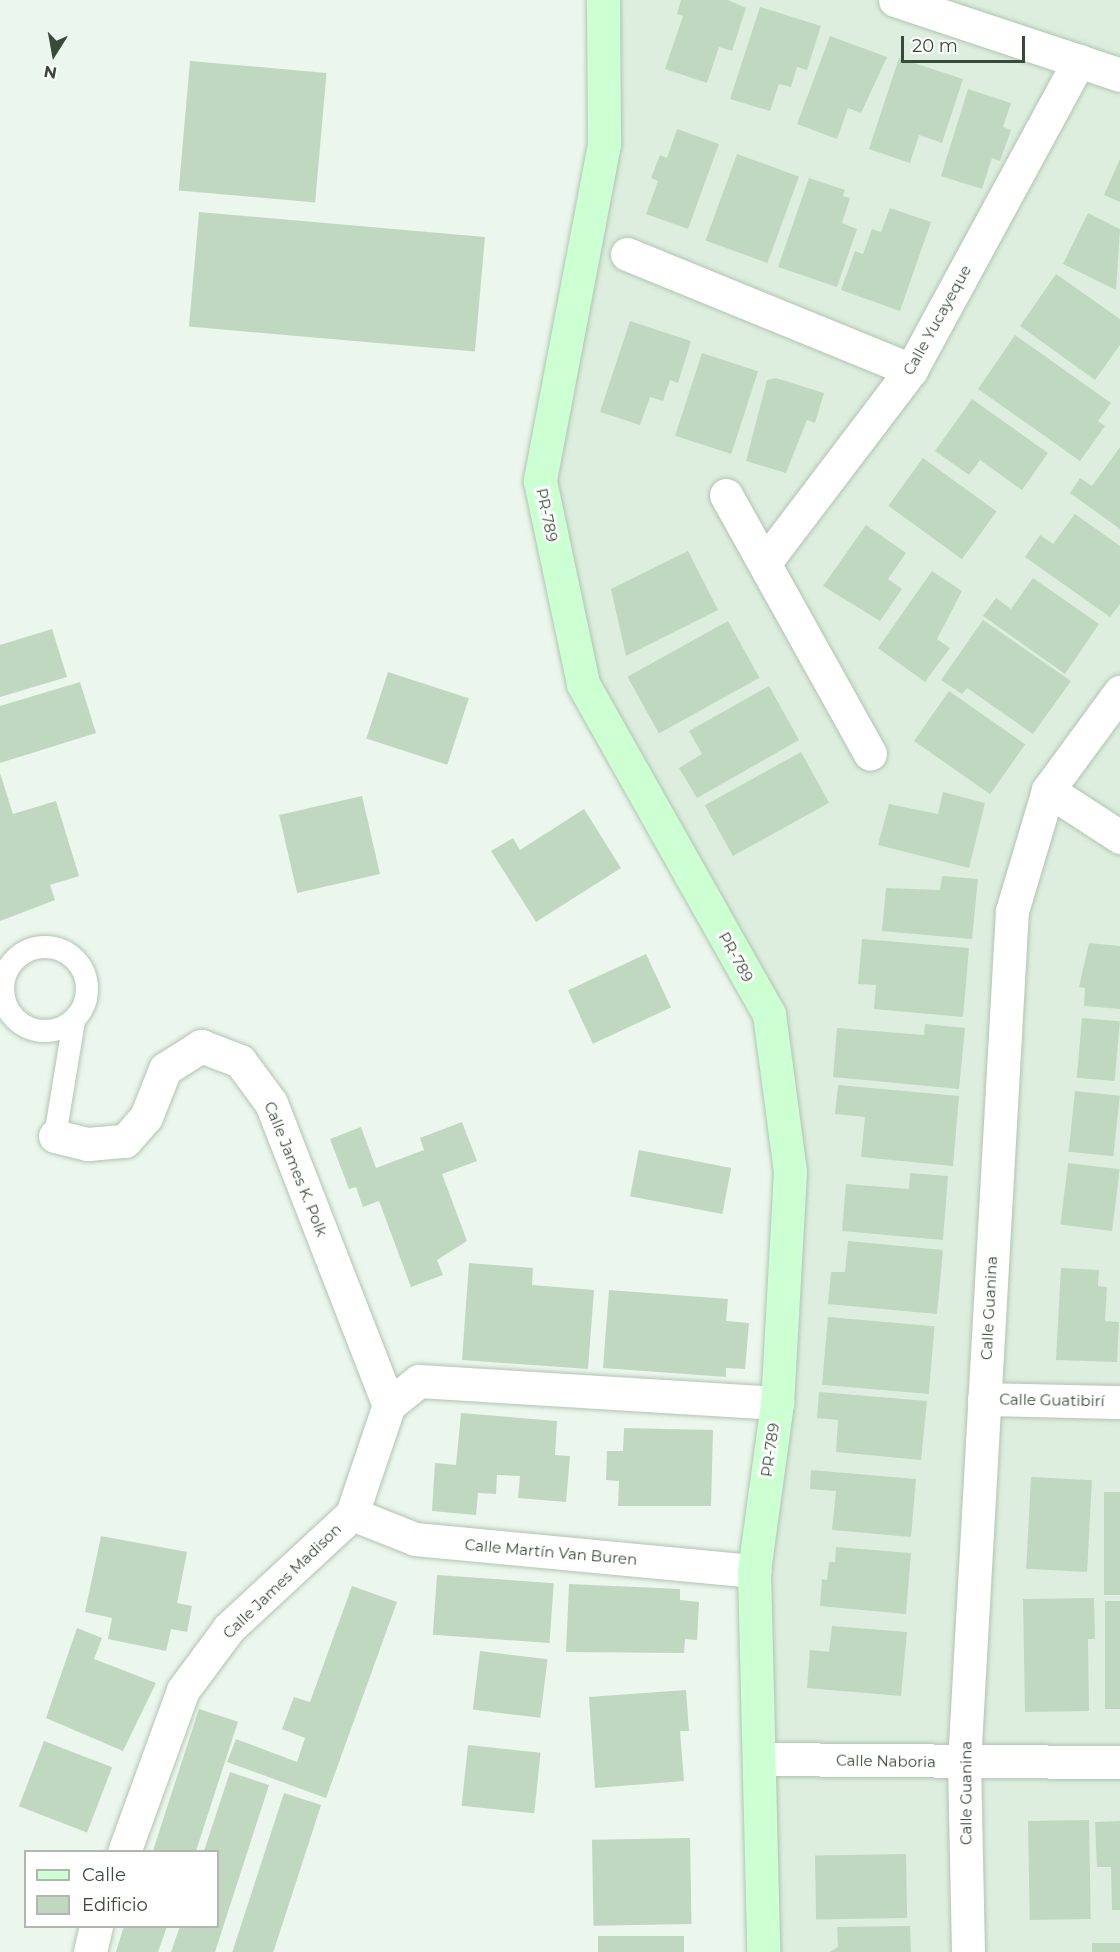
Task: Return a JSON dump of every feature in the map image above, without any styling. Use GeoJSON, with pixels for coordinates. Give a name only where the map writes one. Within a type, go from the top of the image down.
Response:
{"type":"FeatureCollection","features":[{"type":"Feature","properties":{"kind":"street","name":"PR-789"},"geometry":{"type":"LineString","coordinates":[[603,0],[604,144],[540,481],[583,684],[769,1014],[790,1172],[777,1403],[754,1571],[761,1759],[763,1952]]}},
{"type":"Feature","properties":{"kind":"street"},"geometry":{"type":"LineString","coordinates":[[895,0],[1120,75]]}},
{"type":"Feature","properties":{"kind":"street","name":"Calle Yucayeque"},"geometry":{"type":"LineString","coordinates":[[766,561],[911,370],[1079,61]]}},
{"type":"Feature","properties":{"kind":"street"},"geometry":{"type":"LineString","coordinates":[[627,254],[911,370]]}},
{"type":"Feature","properties":{"kind":"street"},"geometry":{"type":"LineString","coordinates":[[726,495],[766,561],[870,754]]}},
{"type":"Feature","properties":{"kind":"street","name":"Calle Guanina"},"geometry":{"type":"LineString","coordinates":[[968,1952],[964,1763],[1012,911],[1048,790],[1120,692]]}},
{"type":"Feature","properties":{"kind":"street"},"geometry":{"type":"LineString","coordinates":[[1048,790],[1120,837]]}},
{"type":"Feature","properties":{"kind":"street","name":"Calle James K. Polk"},"geometry":{"type":"LineString","coordinates":[[55,1136],[88,1144],[125,1141],[146,1117],[165,1069],[201,1046],[240,1061],[271,1103],[389,1405]]}},
{"type":"Feature","properties":{"kind":"street"},"geometry":{"type":"LineString","coordinates":[[389,1405],[419,1381],[777,1403]]}},
{"type":"Feature","properties":{"kind":"street","name":"Calle Guatibirí"},"geometry":{"type":"LineString","coordinates":[[984,1399],[1120,1402]]}},
{"type":"Feature","properties":{"kind":"street","name":"Calle James Madison"},"geometry":{"type":"LineString","coordinates":[[124,1850],[183,1690],[229,1628],[352,1514],[389,1405]]}},
{"type":"Feature","properties":{"kind":"street","name":"Calle Martín Van Buren"},"geometry":{"type":"LineString","coordinates":[[352,1514],[415,1539],[754,1571]]}},
{"type":"Feature","properties":{"kind":"street","name":"Calle Naboria"},"geometry":{"type":"LineString","coordinates":[[761,1759],[964,1763],[1120,1762]]}},
{"type":"Feature","properties":{"kind":"street"},"geometry":{"type":"LineString","coordinates":[[90,1952],[96,1928]]}},
{"type":"Feature","properties":{"kind":"lane"},"geometry":{"type":"LineString","coordinates":[[55,1136],[74,1021]]}},
{"type":"Feature","properties":{"kind":"shaded area"},"geometry":{"type":"Polygon","coordinates":[[[619,0],[1120,0],[1120,1952],[749,1952],[791,1178],[769,1021],[596,714],[544,460],[620,18],[619,0]]]}},
{"type":"Feature","properties":{"kind":"building"},"geometry":{"type":"Polygon","coordinates":[[[681,0],[728,0],[746,8],[732,51],[719,47],[707,83],[665,69],[683,16],[677,14],[681,0]]]}},
{"type":"Feature","properties":{"kind":"building"},"geometry":{"type":"Polygon","coordinates":[[[760,7],[821,26],[807,70],[797,67],[791,87],[779,84],[770,111],[730,99],[760,7]]]}},
{"type":"Feature","properties":{"kind":"building"},"geometry":{"type":"Polygon","coordinates":[[[830,36],[887,57],[861,113],[848,108],[837,139],[797,124],[830,36]]]}},
{"type":"Feature","properties":{"kind":"building"},"geometry":{"type":"Polygon","coordinates":[[[899,58],[963,79],[942,143],[919,135],[910,163],[869,149],[899,58]]]}},
{"type":"Feature","properties":{"kind":"building"},"geometry":{"type":"Polygon","coordinates":[[[190,61],[326,73],[315,202],[179,191],[190,61]]]}},
{"type":"Feature","properties":{"kind":"building"},"geometry":{"type":"Polygon","coordinates":[[[968,89],[1011,103],[1003,127],[1011,130],[1000,161],[992,158],[982,189],[941,176],[968,89]]]}},
{"type":"Feature","properties":{"kind":"building"},"geometry":{"type":"Polygon","coordinates":[[[677,129],[719,144],[688,229],[646,214],[658,181],[651,178],[660,155],[667,158],[677,129]]]}},
{"type":"Feature","properties":{"kind":"building"},"geometry":{"type":"Polygon","coordinates":[[[737,154],[799,177],[768,263],[706,240],[737,154]]]}},
{"type":"Feature","properties":{"kind":"building"},"geometry":{"type":"Polygon","coordinates":[[[1120,159],[1120,202],[1104,195],[1120,159]]]}},
{"type":"Feature","properties":{"kind":"building"},"geometry":{"type":"Polygon","coordinates":[[[809,178],[845,190],[843,196],[850,198],[842,223],[857,229],[837,287],[778,267],[809,178]]]}},
{"type":"Feature","properties":{"kind":"building"},"geometry":{"type":"Polygon","coordinates":[[[890,208],[931,222],[900,311],[841,290],[855,251],[863,254],[872,229],[881,232],[890,208]]]}},
{"type":"Feature","properties":{"kind":"building"},"geometry":{"type":"Polygon","coordinates":[[[199,212],[485,237],[475,352],[189,327],[199,212]]]}},
{"type":"Feature","properties":{"kind":"building"},"geometry":{"type":"Polygon","coordinates":[[[1088,213],[1120,229],[1116,290],[1063,264],[1088,213]]]}},
{"type":"Feature","properties":{"kind":"building"},"geometry":{"type":"Polygon","coordinates":[[[1056,274],[1120,319],[1120,345],[1095,380],[1020,326],[1056,274]]]}},
{"type":"Feature","properties":{"kind":"building"},"geometry":{"type":"Polygon","coordinates":[[[630,321],[691,341],[678,383],[670,380],[663,401],[650,397],[640,425],[600,412],[630,321]]]}},
{"type":"Feature","properties":{"kind":"building"},"geometry":{"type":"Polygon","coordinates":[[[1015,335],[1111,403],[1098,421],[1105,426],[1080,461],[978,389],[1015,335]]]}},
{"type":"Feature","properties":{"kind":"building"},"geometry":{"type":"Polygon","coordinates":[[[702,353],[758,371],[731,454],[675,436],[702,353]]]}},
{"type":"Feature","properties":{"kind":"building"},"geometry":{"type":"Polygon","coordinates":[[[776,378],[824,393],[815,423],[807,420],[786,473],[746,461],[767,380],[776,378]]]}},
{"type":"Feature","properties":{"kind":"building"},"geometry":{"type":"Polygon","coordinates":[[[972,399],[1048,453],[1022,490],[980,460],[969,475],[935,451],[972,399]]]}},
{"type":"Feature","properties":{"kind":"building"},"geometry":{"type":"Polygon","coordinates":[[[1120,447],[1120,529],[1070,493],[1080,478],[1092,486],[1120,447]]]}},
{"type":"Feature","properties":{"kind":"building"},"geometry":{"type":"Polygon","coordinates":[[[923,458],[997,511],[962,559],[888,506],[923,458]]]}},
{"type":"Feature","properties":{"kind":"building"},"geometry":{"type":"Polygon","coordinates":[[[1075,514],[1120,546],[1120,604],[1110,617],[1025,557],[1040,535],[1053,544],[1075,514]]]}},
{"type":"Feature","properties":{"kind":"building"},"geometry":{"type":"Polygon","coordinates":[[[866,525],[906,553],[888,579],[902,589],[880,621],[823,586],[866,525]]]}},
{"type":"Feature","properties":{"kind":"building"},"geometry":{"type":"Polygon","coordinates":[[[688,551],[718,610],[626,656],[611,589],[688,551]]]}},
{"type":"Feature","properties":{"kind":"building"},"geometry":{"type":"Polygon","coordinates":[[[932,571],[962,591],[937,639],[950,648],[925,682],[878,648],[932,571]]]}},
{"type":"Feature","properties":{"kind":"building"},"geometry":{"type":"Polygon","coordinates":[[[1033,578],[1099,624],[1065,674],[983,616],[996,598],[1011,609],[1033,578]]]}},
{"type":"Feature","properties":{"kind":"building"},"geometry":{"type":"Polygon","coordinates":[[[983,620],[1071,681],[1033,734],[967,688],[962,694],[941,680],[983,620]]]}},
{"type":"Feature","properties":{"kind":"building"},"geometry":{"type":"Polygon","coordinates":[[[728,621],[760,678],[659,734],[627,677],[728,621]]]}},
{"type":"Feature","properties":{"kind":"building"},"geometry":{"type":"Polygon","coordinates":[[[52,629],[67,677],[0,697],[0,645],[52,629]]]}},
{"type":"Feature","properties":{"kind":"building"},"geometry":{"type":"Polygon","coordinates":[[[388,672],[469,698],[447,765],[366,739],[388,672]]]}},
{"type":"Feature","properties":{"kind":"building"},"geometry":{"type":"Polygon","coordinates":[[[80,682],[96,733],[0,763],[0,706],[80,682]]]}},
{"type":"Feature","properties":{"kind":"building"},"geometry":{"type":"Polygon","coordinates":[[[769,686],[799,740],[697,798],[679,768],[702,754],[689,731],[769,686]]]}},
{"type":"Feature","properties":{"kind":"building"},"geometry":{"type":"Polygon","coordinates":[[[949,691],[1025,744],[990,794],[914,741],[949,691]]]}},
{"type":"Feature","properties":{"kind":"building"},"geometry":{"type":"Polygon","coordinates":[[[801,752],[829,803],[733,856],[705,805],[801,752]]]}},
{"type":"Feature","properties":{"kind":"building"},"geometry":{"type":"Polygon","coordinates":[[[0,773],[13,814],[56,801],[79,876],[50,885],[55,900],[0,921],[0,773]]]}},
{"type":"Feature","properties":{"kind":"building"},"geometry":{"type":"Polygon","coordinates":[[[943,792],[985,803],[969,868],[878,845],[889,804],[938,814],[943,792]]]}},
{"type":"Feature","properties":{"kind":"building"},"geometry":{"type":"Polygon","coordinates":[[[362,796],[380,874],[297,893],[279,815],[362,796]]]}},
{"type":"Feature","properties":{"kind":"building"},"geometry":{"type":"Polygon","coordinates":[[[584,809],[621,868],[536,922],[491,851],[513,838],[520,850],[584,809]]]}},
{"type":"Feature","properties":{"kind":"building"},"geometry":{"type":"Polygon","coordinates":[[[942,876],[978,879],[972,939],[882,931],[886,888],[940,890],[942,876]]]}},
{"type":"Feature","properties":{"kind":"building"},"geometry":{"type":"Polygon","coordinates":[[[862,939],[969,948],[963,1017],[874,1009],[876,985],[858,984],[862,939]]]}},
{"type":"Feature","properties":{"kind":"building"},"geometry":{"type":"Polygon","coordinates":[[[1089,943],[1120,946],[1120,1009],[1084,1006],[1085,988],[1079,987],[1089,943]]]}},
{"type":"Feature","properties":{"kind":"building"},"geometry":{"type":"Polygon","coordinates":[[[646,954],[671,1007],[593,1044],[568,990],[646,954]]]}},
{"type":"Feature","properties":{"kind":"building"},"geometry":{"type":"Polygon","coordinates":[[[1082,1018],[1120,1021],[1115,1081],[1077,1078],[1082,1018]]]}},
{"type":"Feature","properties":{"kind":"building"},"geometry":{"type":"Polygon","coordinates":[[[925,1024],[965,1028],[959,1089],[833,1077],[837,1028],[924,1035],[925,1024]]]}},
{"type":"Feature","properties":{"kind":"building"},"geometry":{"type":"Polygon","coordinates":[[[838,1085],[959,1096],[953,1166],[861,1157],[865,1117],[835,1114],[838,1085]]]}},
{"type":"Feature","properties":{"kind":"building"},"geometry":{"type":"Polygon","coordinates":[[[1075,1091],[1120,1096],[1113,1156],[1069,1152],[1075,1091]]]}},
{"type":"Feature","properties":{"kind":"building"},"geometry":{"type":"Polygon","coordinates":[[[462,1122],[477,1161],[442,1174],[467,1241],[437,1260],[443,1275],[411,1287],[379,1201],[363,1207],[356,1187],[349,1189],[330,1139],[361,1127],[376,1168],[424,1150],[420,1138],[462,1122]]]}},
{"type":"Feature","properties":{"kind":"building"},"geometry":{"type":"Polygon","coordinates":[[[639,1150],[731,1168],[722,1214],[630,1196],[639,1150]]]}},
{"type":"Feature","properties":{"kind":"building"},"geometry":{"type":"Polygon","coordinates":[[[1068,1163],[1120,1169],[1112,1231],[1060,1225],[1068,1163]]]}},
{"type":"Feature","properties":{"kind":"building"},"geometry":{"type":"Polygon","coordinates":[[[910,1173],[948,1176],[943,1240],[842,1231],[846,1184],[909,1189],[910,1173]]]}},
{"type":"Feature","properties":{"kind":"building"},"geometry":{"type":"Polygon","coordinates":[[[848,1241],[943,1250],[937,1314],[828,1304],[831,1272],[845,1272],[848,1241]]]}},
{"type":"Feature","properties":{"kind":"building"},"geometry":{"type":"Polygon","coordinates":[[[469,1263],[533,1268],[532,1285],[594,1290],[588,1369],[462,1360],[469,1263]]]}},
{"type":"Feature","properties":{"kind":"building"},"geometry":{"type":"Polygon","coordinates":[[[1061,1268],[1099,1270],[1098,1286],[1107,1287],[1105,1321],[1119,1322],[1117,1362],[1056,1360],[1061,1268]]]}},
{"type":"Feature","properties":{"kind":"building"},"geometry":{"type":"Polygon","coordinates":[[[609,1290],[728,1299],[726,1321],[749,1323],[745,1369],[726,1368],[726,1377],[603,1368],[609,1290]]]}},
{"type":"Feature","properties":{"kind":"building"},"geometry":{"type":"Polygon","coordinates":[[[828,1317],[935,1326],[929,1394],[822,1385],[828,1317]]]}},
{"type":"Feature","properties":{"kind":"building"},"geometry":{"type":"Polygon","coordinates":[[[819,1392],[927,1401],[921,1460],[836,1452],[838,1420],[817,1418],[819,1392]]]}},
{"type":"Feature","properties":{"kind":"building"},"geometry":{"type":"Polygon","coordinates":[[[461,1413],[557,1421],[555,1455],[570,1456],[566,1502],[518,1498],[520,1476],[497,1475],[496,1494],[478,1493],[476,1515],[432,1511],[435,1463],[456,1465],[461,1413]]]}},
{"type":"Feature","properties":{"kind":"building"},"geometry":{"type":"Polygon","coordinates":[[[624,1428],[713,1430],[711,1506],[618,1506],[619,1481],[606,1480],[607,1451],[623,1451],[624,1428]]]}},
{"type":"Feature","properties":{"kind":"building"},"geometry":{"type":"Polygon","coordinates":[[[811,1470],[916,1479],[911,1537],[832,1530],[836,1491],[810,1489],[811,1470]]]}},
{"type":"Feature","properties":{"kind":"building"},"geometry":{"type":"Polygon","coordinates":[[[1031,1477],[1092,1480],[1087,1572],[1026,1569],[1031,1477]]]}},
{"type":"Feature","properties":{"kind":"building"},"geometry":{"type":"Polygon","coordinates":[[[1104,1492],[1120,1492],[1120,1595],[1104,1595],[1104,1492]]]}},
{"type":"Feature","properties":{"kind":"building"},"geometry":{"type":"Polygon","coordinates":[[[101,1536],[187,1552],[177,1603],[192,1606],[187,1632],[171,1629],[166,1651],[108,1639],[112,1618],[85,1612],[101,1536]]]}},
{"type":"Feature","properties":{"kind":"building"},"geometry":{"type":"Polygon","coordinates":[[[836,1547],[911,1553],[906,1614],[820,1606],[822,1579],[827,1580],[829,1562],[835,1562],[836,1547]]]}},
{"type":"Feature","properties":{"kind":"building"},"geometry":{"type":"Polygon","coordinates":[[[437,1575],[554,1583],[550,1643],[433,1635],[437,1575]]]}},
{"type":"Feature","properties":{"kind":"building"},"geometry":{"type":"Polygon","coordinates":[[[569,1584],[680,1589],[680,1600],[699,1602],[697,1640],[685,1639],[684,1653],[566,1652],[569,1584]]]}},
{"type":"Feature","properties":{"kind":"building"},"geometry":{"type":"Polygon","coordinates":[[[352,1586],[397,1602],[326,1798],[227,1762],[236,1739],[297,1762],[305,1738],[282,1729],[294,1697],[310,1702],[352,1586]]]}},
{"type":"Feature","properties":{"kind":"building"},"geometry":{"type":"Polygon","coordinates":[[[1094,1598],[1095,1639],[1088,1639],[1089,1711],[1025,1712],[1023,1599],[1094,1598]]]}},
{"type":"Feature","properties":{"kind":"building"},"geometry":{"type":"Polygon","coordinates":[[[1105,1601],[1120,1601],[1120,1709],[1105,1709],[1105,1601]]]}},
{"type":"Feature","properties":{"kind":"building"},"geometry":{"type":"Polygon","coordinates":[[[832,1626],[907,1632],[901,1696],[807,1688],[810,1650],[829,1652],[832,1626]]]}},
{"type":"Feature","properties":{"kind":"building"},"geometry":{"type":"Polygon","coordinates":[[[77,1628],[102,1638],[94,1659],[156,1683],[123,1751],[46,1718],[77,1628]]]}},
{"type":"Feature","properties":{"kind":"building"},"geometry":{"type":"Polygon","coordinates":[[[480,1651],[547,1659],[540,1718],[473,1710],[480,1651]]]}},
{"type":"Feature","properties":{"kind":"building"},"geometry":{"type":"Polygon","coordinates":[[[686,1690],[689,1731],[680,1731],[684,1781],[595,1788],[589,1697],[686,1690]]]}},
{"type":"Feature","properties":{"kind":"building"},"geometry":{"type":"Polygon","coordinates":[[[199,1709],[238,1722],[196,1850],[153,1850],[199,1709]]]}},
{"type":"Feature","properties":{"kind":"building"},"geometry":{"type":"Polygon","coordinates":[[[44,1741],[112,1767],[87,1833],[19,1806],[44,1741]]]}},
{"type":"Feature","properties":{"kind":"building"},"geometry":{"type":"Polygon","coordinates":[[[468,1745],[541,1753],[534,1813],[462,1806],[468,1745]]]}},
{"type":"Feature","properties":{"kind":"building"},"geometry":{"type":"Polygon","coordinates":[[[230,1772],[269,1785],[215,1952],[171,1952],[179,1928],[219,1928],[219,1850],[204,1850],[230,1772]]]}},
{"type":"Feature","properties":{"kind":"building"},"geometry":{"type":"Polygon","coordinates":[[[284,1793],[321,1805],[273,1952],[232,1952],[284,1793]]]}},
{"type":"Feature","properties":{"kind":"building"},"geometry":{"type":"Polygon","coordinates":[[[1089,1820],[1091,1919],[1030,1920],[1028,1821],[1089,1820]]]}},
{"type":"Feature","properties":{"kind":"building"},"geometry":{"type":"Polygon","coordinates":[[[1120,1821],[1120,1910],[1112,1910],[1111,1867],[1097,1867],[1095,1822],[1120,1821]]]}},
{"type":"Feature","properties":{"kind":"building"},"geometry":{"type":"Polygon","coordinates":[[[690,1838],[692,1924],[594,1926],[592,1840],[690,1838]]]}},
{"type":"Feature","properties":{"kind":"building"},"geometry":{"type":"Polygon","coordinates":[[[906,1854],[907,1918],[816,1920],[815,1856],[906,1854]]]}},
{"type":"Feature","properties":{"kind":"building"},"geometry":{"type":"Polygon","coordinates":[[[910,1926],[911,1952],[830,1952],[838,1947],[837,1927],[910,1926]]]}},
{"type":"Feature","properties":{"kind":"building"},"geometry":{"type":"Polygon","coordinates":[[[123,1928],[166,1928],[158,1952],[116,1952],[123,1928]]]}},
{"type":"Feature","properties":{"kind":"building"},"geometry":{"type":"Polygon","coordinates":[[[598,1936],[684,1936],[684,1952],[598,1952],[598,1936]]]}},
{"type":"Feature","properties":{"kind":"building"},"geometry":{"type":"Polygon","coordinates":[[[1092,1943],[1120,1943],[1120,1952],[1092,1952],[1092,1943]]]}}]}
